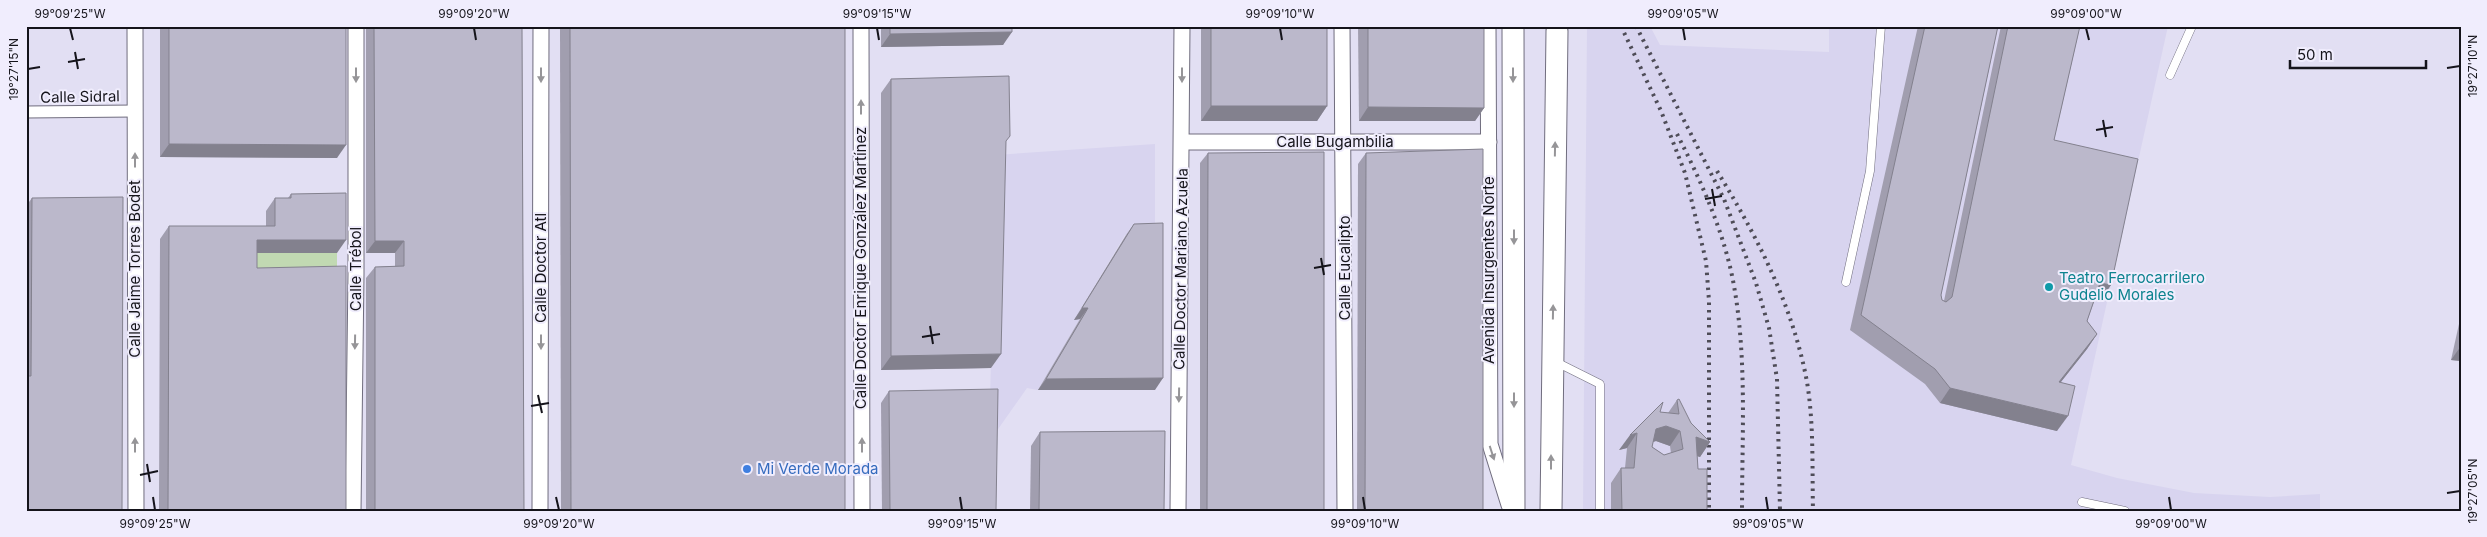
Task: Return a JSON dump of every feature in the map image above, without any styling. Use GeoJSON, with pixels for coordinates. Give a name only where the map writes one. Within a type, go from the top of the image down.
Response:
{"type":"FeatureCollection","features":[{"type":"Feature","properties":{"kind":"main road","name":"Avenida Insurgentes Norte"},"geometry":{"type":"LineString","coordinates":[[1512,511],[1514,446],[1513,26]]}},
{"type":"Feature","properties":{"kind":"main road"},"geometry":{"type":"LineString","coordinates":[[1551,511],[1557,31]]}},
{"type":"Feature","properties":{"kind":"street","name":"Calle Jaime Torres Bodet"},"geometry":{"type":"LineString","coordinates":[[135,26],[136,511]]}},
{"type":"Feature","properties":{"kind":"street","name":"Calle Trébol"},"geometry":{"type":"LineString","coordinates":[[353,511],[351,273],[356,26]]}},
{"type":"Feature","properties":{"kind":"street","name":"Calle Doctor Atl"},"geometry":{"type":"LineString","coordinates":[[540,511],[541,26]]}},
{"type":"Feature","properties":{"kind":"street","name":"Calle Doctor Enrique González Martínez"},"geometry":{"type":"LineString","coordinates":[[861,26],[862,511]]}},
{"type":"Feature","properties":{"kind":"street","name":"Calle Doctor Mariano Azuela"},"geometry":{"type":"LineString","coordinates":[[1178,511],[1182,26]]}},
{"type":"Feature","properties":{"kind":"street","name":"Calle Eucalipto"},"geometry":{"type":"LineString","coordinates":[[1342,26],[1345,511]]}},
{"type":"Feature","properties":{"kind":"street","name":"Avenida Insurgentes Norte"},"geometry":{"type":"LineString","coordinates":[[1488,26],[1490,444],[1512,511]]}},
{"type":"Feature","properties":{"kind":"street","name":"Calle Sidral"},"geometry":{"type":"LineString","coordinates":[[26,112],[135,111]]}},
{"type":"Feature","properties":{"kind":"street","name":"Calle Bugambilia"},"geometry":{"type":"LineString","coordinates":[[1182,142],[1489,142]]}},
{"type":"Feature","properties":{"kind":"lane"},"geometry":{"type":"LineString","coordinates":[[1846,282],[1870,171],[1881,26]]}},
{"type":"Feature","properties":{"kind":"lane"},"geometry":{"type":"LineString","coordinates":[[2170,75],[2192,26]]}},
{"type":"Feature","properties":{"kind":"lane"},"geometry":{"type":"LineString","coordinates":[[1552,360],[1600,384],[1600,511]]}},
{"type":"Feature","properties":{"kind":"lane"},"geometry":{"type":"LineString","coordinates":[[2082,502],[2125,511]]}},
{"type":"Feature","properties":{"kind":"shaded area"},"geometry":{"type":"Polygon","coordinates":[[[1587,26],[1650,26],[1660,45],[1829,52],[1829,26],[2168,26],[2071,465],[2117,478],[2194,493],[2270,497],[2320,494],[2320,511],[1583,511],[1587,26]]]}},
{"type":"Feature","properties":{"kind":"shaded area"},"geometry":{"type":"Polygon","coordinates":[[[1155,144],[1155,234],[1125,235],[1075,319],[1080,319],[1038,390],[1027,388],[989,442],[996,155],[1155,144]]]}},
{"type":"Feature","properties":{"kind":"green space"},"geometry":{"type":"Polygon","coordinates":[[[248,253],[337,253],[337,279],[248,281],[248,253]]]}},
{"type":"Feature","properties":{"kind":"building"},"geometry":{"type":"Polygon","coordinates":[[[169,26],[346,26],[346,145],[169,144],[169,26]]]}},
{"type":"Feature","properties":{"kind":"building"},"geometry":{"type":"Polygon","coordinates":[[[374,26],[522,26],[524,511],[375,511],[375,267],[404,266],[404,241],[375,241],[374,26]]]}},
{"type":"Feature","properties":{"kind":"building"},"geometry":{"type":"Polygon","coordinates":[[[570,26],[845,26],[845,511],[571,511],[570,26]]]}},
{"type":"Feature","properties":{"kind":"building"},"geometry":{"type":"Polygon","coordinates":[[[890,26],[1012,26],[1012,32],[890,34],[890,26]]]}},
{"type":"Feature","properties":{"kind":"building"},"geometry":{"type":"Polygon","coordinates":[[[1211,26],[1327,26],[1327,106],[1211,106],[1211,26]]]}},
{"type":"Feature","properties":{"kind":"building"},"geometry":{"type":"Polygon","coordinates":[[[1368,26],[1484,26],[1484,108],[1368,107],[1368,26]]]}},
{"type":"Feature","properties":{"kind":"building"},"geometry":{"type":"Polygon","coordinates":[[[1925,26],[1998,26],[1941,295],[1942,300],[1946,302],[1952,297],[2008,26],[2080,26],[2054,140],[2138,159],[2111,285],[2100,283],[2087,321],[2097,334],[2059,382],[2075,386],[2068,416],[1950,388],[1935,369],[1861,315],[1925,26]]]}},
{"type":"Feature","properties":{"kind":"building"},"geometry":{"type":"Polygon","coordinates":[[[1009,76],[1010,136],[1006,141],[1001,354],[891,356],[891,79],[1009,76]]]}},
{"type":"Feature","properties":{"kind":"building"},"geometry":{"type":"Polygon","coordinates":[[[1483,149],[1483,511],[1365,511],[1366,153],[1483,149]]]}},
{"type":"Feature","properties":{"kind":"building"},"geometry":{"type":"Polygon","coordinates":[[[1324,152],[1324,511],[1207,511],[1208,153],[1324,152]]]}},
{"type":"Feature","properties":{"kind":"building"},"geometry":{"type":"Polygon","coordinates":[[[346,193],[346,240],[257,240],[257,268],[346,266],[346,511],[168,511],[169,226],[275,226],[275,198],[291,198],[291,194],[346,193]]]}},
{"type":"Feature","properties":{"kind":"building"},"geometry":{"type":"Polygon","coordinates":[[[123,197],[122,511],[26,511],[26,376],[31,376],[32,198],[123,197]]]}},
{"type":"Feature","properties":{"kind":"building"},"geometry":{"type":"Polygon","coordinates":[[[1163,223],[1163,378],[1046,379],[1088,308],[1082,308],[1134,224],[1163,223]]]}},
{"type":"Feature","properties":{"kind":"building"},"geometry":{"type":"Polygon","coordinates":[[[998,389],[996,511],[890,511],[889,391],[998,389]]]}},
{"type":"Feature","properties":{"kind":"building"},"geometry":{"type":"Polygon","coordinates":[[[1679,399],[1691,423],[1710,442],[1696,437],[1698,469],[1707,469],[1707,511],[1622,511],[1621,468],[1634,468],[1637,433],[1630,435],[1663,402],[1660,412],[1679,414],[1677,400],[1679,399]],[[1666,426],[1656,429],[1652,447],[1664,455],[1683,449],[1680,431],[1666,426]]]}},
{"type":"Feature","properties":{"kind":"building"},"geometry":{"type":"Polygon","coordinates":[[[1165,431],[1164,511],[1039,511],[1040,432],[1165,431]]]}},
{"type":"Feature","properties":{"kind":"railway"},"geometry":{"type":"LineString","coordinates":[[1621,26],[1661,111],[1685,173],[1706,261],[1709,301],[1709,511]]}},
{"type":"Feature","properties":{"kind":"railway"},"geometry":{"type":"LineString","coordinates":[[1636,26],[1724,199],[1756,283],[1769,328],[1777,379],[1780,511]]}},
{"type":"Feature","properties":{"kind":"railway"},"geometry":{"type":"LineString","coordinates":[[1677,134],[1711,208],[1725,247],[1734,286],[1741,342],[1742,370],[1742,511]]}},
{"type":"Feature","properties":{"kind":"railway"},"geometry":{"type":"LineString","coordinates":[[1717,171],[1746,221],[1772,272],[1793,326],[1801,354],[1811,414],[1813,511]]}},
{"type":"Feature","properties":{"kind":"place","name":"Teatro Ferrocarrilero Gudelio Morales"},"geometry":{"type":"Point","coordinates":[2049,287]}},
{"type":"Feature","properties":{"kind":"place","name":"Mi Verde Morada"},"geometry":{"type":"Point","coordinates":[747,469]}}]}
